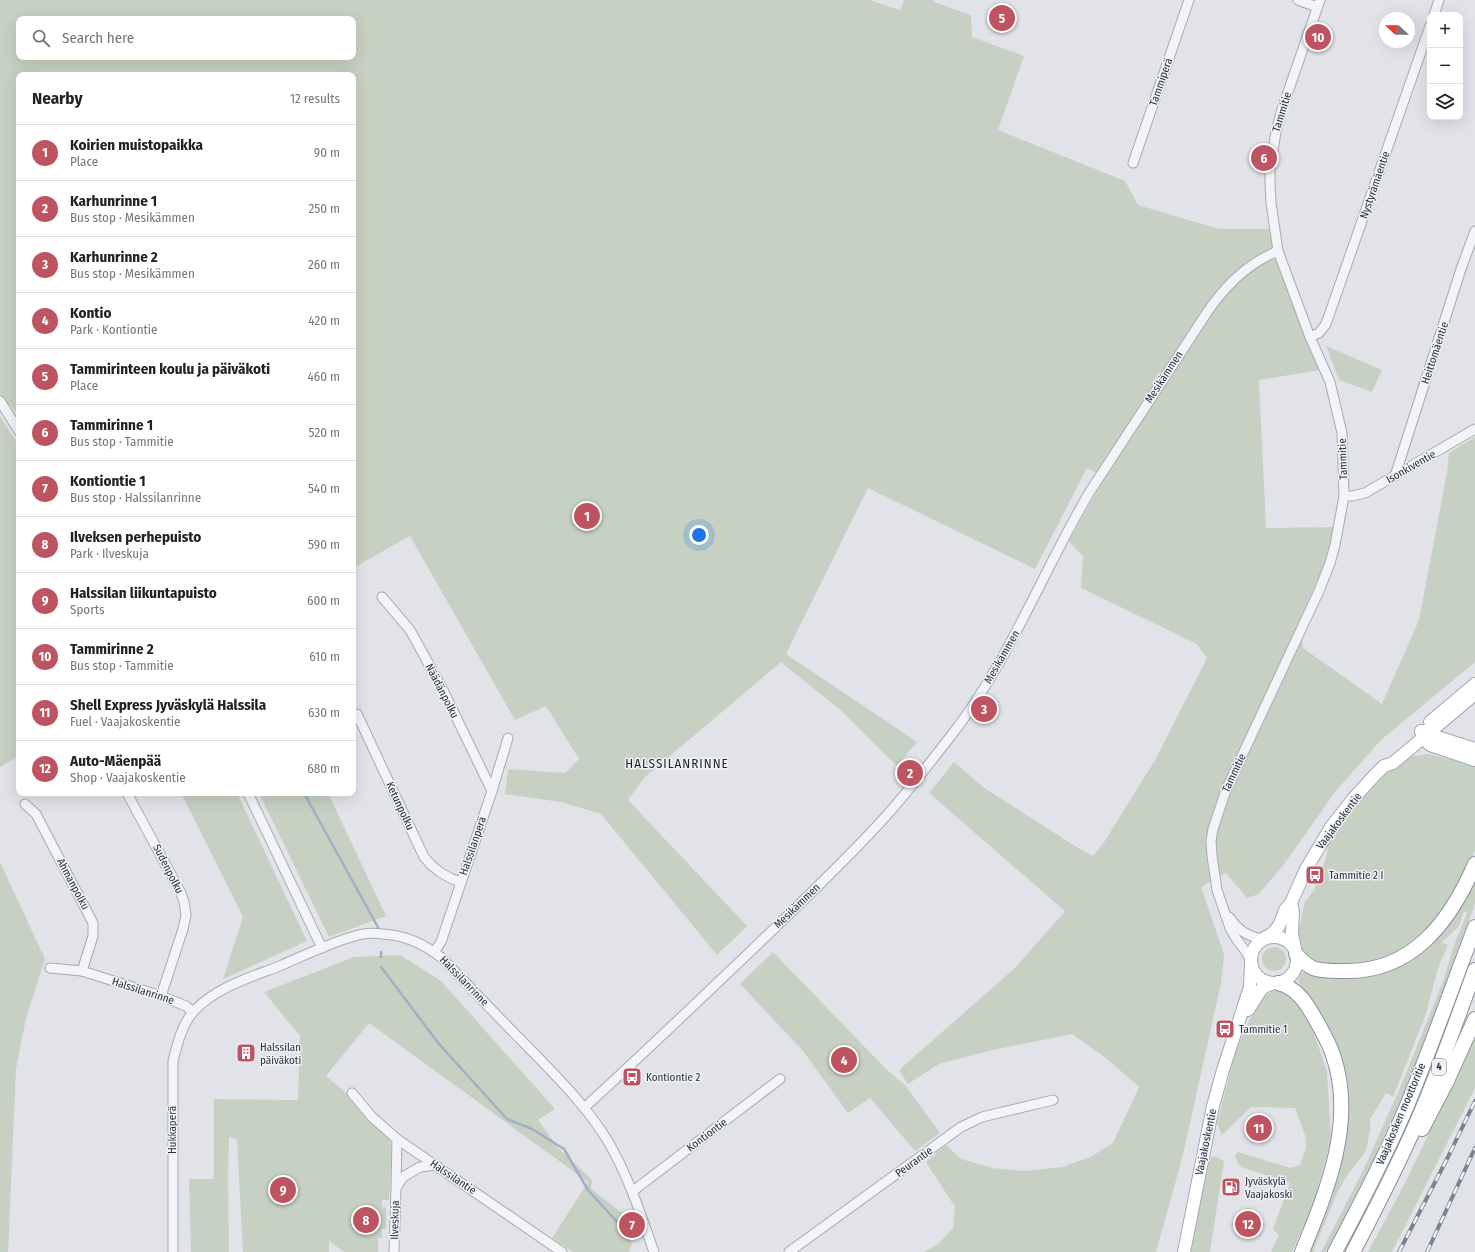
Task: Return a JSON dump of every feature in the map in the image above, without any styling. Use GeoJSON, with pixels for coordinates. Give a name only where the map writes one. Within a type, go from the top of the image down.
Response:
{"type":"FeatureCollection","features":[{"type":"Feature","properties":{"kind":"highway"},"geometry":{"type":"LineString","coordinates":[[1296,952],[1303,963],[1325,971],[1367,970],[1383,966],[1401,958],[1433,934],[1454,907],[1475,864]]}},
{"type":"Feature","properties":{"kind":"highway","name":"Vaajakosken moottoritie"},"geometry":{"type":"LineString","coordinates":[[1335,1252],[1378,1168],[1406,1108],[1475,927]]}},
{"type":"Feature","properties":{"kind":"highway","name":"Vaajakosken moottoritie"},"geometry":{"type":"LineString","coordinates":[[1353,1252],[1399,1162],[1431,1089],[1475,970]]}},
{"type":"Feature","properties":{"kind":"highway"},"geometry":{"type":"LineString","coordinates":[[1275,983],[1288,986],[1298,994],[1311,1011],[1326,1037],[1334,1055],[1341,1098],[1341,1122],[1337,1150],[1329,1181],[1302,1252]]}},
{"type":"Feature","properties":{"kind":"highway"},"geometry":{"type":"LineString","coordinates":[[1399,1162],[1416,1141],[1430,1116],[1475,1019]]}},
{"type":"Feature","properties":{"kind":"main road","name":"Vaajakoskentie"},"geometry":{"type":"LineString","coordinates":[[1263,939],[1277,930],[1285,910],[1291,903],[1306,869],[1331,827],[1353,800],[1384,766],[1393,763],[1475,684]]}},
{"type":"Feature","properties":{"kind":"main road","name":"Vaajakoskentie"},"geometry":{"type":"LineString","coordinates":[[1424,733],[1475,694]]}},
{"type":"Feature","properties":{"kind":"main road"},"geometry":{"type":"LineString","coordinates":[[1424,733],[1475,749]]}},
{"type":"Feature","properties":{"kind":"main road"},"geometry":{"type":"LineString","coordinates":[[1424,733],[1430,745],[1475,760]]}},
{"type":"Feature","properties":{"kind":"main road","name":"Vaajakoskentie"},"geometry":{"type":"LineString","coordinates":[[1291,903],[1293,912],[1292,933],[1296,952]]}},
{"type":"Feature","properties":{"kind":"main road"},"geometry":{"type":"LineString","coordinates":[[1276,936],[1282,937],[1288,940],[1296,952],[1297,965],[1290,978],[1275,983],[1267,982],[1258,978],[1251,963],[1253,948],[1263,939],[1276,936]]}},
{"type":"Feature","properties":{"kind":"main road","name":"Vaajakoskentie"},"geometry":{"type":"LineString","coordinates":[[1184,1252],[1214,1106],[1234,1034],[1250,988],[1251,963]]}},
{"type":"Feature","properties":{"kind":"main road","name":"Vaajakoskentie"},"geometry":{"type":"LineString","coordinates":[[1234,1034],[1262,988],[1275,983]]}},
{"type":"Feature","properties":{"kind":"street","name":"Tammiperä"},"geometry":{"type":"LineString","coordinates":[[1133,163],[1189,0]]}},
{"type":"Feature","properties":{"kind":"street"},"geometry":{"type":"LineString","coordinates":[[1298,0],[1318,4]]}},
{"type":"Feature","properties":{"kind":"street"},"geometry":{"type":"LineString","coordinates":[[1435,12],[1439,0]]}},
{"type":"Feature","properties":{"kind":"street","name":"Tammitie"},"geometry":{"type":"LineString","coordinates":[[1251,963],[1233,932],[1217,890],[1211,841],[1216,816],[1226,790],[1319,591],[1330,563],[1335,545],[1344,496],[1342,433],[1330,382],[1310,337],[1278,251],[1270,190],[1270,168],[1276,132],[1282,109],[1318,4]]}},
{"type":"Feature","properties":{"kind":"street","name":"Nystyrämäentie"},"geometry":{"type":"LineString","coordinates":[[1310,337],[1319,333],[1326,324],[1427,35]]}},
{"type":"Feature","properties":{"kind":"street","name":"Heittomäentie"},"geometry":{"type":"LineString","coordinates":[[1395,476],[1475,231]]}},
{"type":"Feature","properties":{"kind":"street","name":"Mesikämmen"},"geometry":{"type":"LineString","coordinates":[[584,1108],[858,847],[912,786],[947,742],[993,674],[1015,636],[1074,518],[1206,314],[1222,291],[1238,276],[1267,256],[1278,251]]}},
{"type":"Feature","properties":{"kind":"street"},"geometry":{"type":"LineString","coordinates":[[0,401],[16,425]]}},
{"type":"Feature","properties":{"kind":"street","name":"Isonkiventie"},"geometry":{"type":"LineString","coordinates":[[1344,496],[1366,493],[1475,429]]}},
{"type":"Feature","properties":{"kind":"street","name":"Näädänpolku"},"geometry":{"type":"LineString","coordinates":[[382,597],[410,630],[443,690],[492,791]]}},
{"type":"Feature","properties":{"kind":"street","name":"Ketunpolku"},"geometry":{"type":"LineString","coordinates":[[357,714],[424,857],[438,872],[460,882]]}},
{"type":"Feature","properties":{"kind":"street","name":"Halssilanperä"},"geometry":{"type":"LineString","coordinates":[[434,952],[441,942],[492,791],[508,738]]}},
{"type":"Feature","properties":{"kind":"street","name":"Sudenpolku"},"geometry":{"type":"LineString","coordinates":[[129,796],[181,893],[184,902],[186,915],[183,929],[161,996]]}},
{"type":"Feature","properties":{"kind":"street"},"geometry":{"type":"LineString","coordinates":[[249,796],[322,948]]}},
{"type":"Feature","properties":{"kind":"street","name":"Ahmanpolku"},"geometry":{"type":"LineString","coordinates":[[25,804],[36,814],[93,923],[93,936],[82,971]]}},
{"type":"Feature","properties":{"kind":"street","name":"Tammitie"},"geometry":{"type":"LineString","coordinates":[[1224,910],[1234,924],[1244,933],[1263,939]]}},
{"type":"Feature","properties":{"kind":"street","name":"Halssilanrinne"},"geometry":{"type":"LineString","coordinates":[[50,968],[82,971],[161,996],[186,1006],[193,1012],[207,1000],[224,989],[322,948],[360,934],[399,936],[418,942],[443,959],[542,1061],[584,1108],[608,1142],[621,1165],[654,1252]]}},
{"type":"Feature","properties":{"kind":"street","name":"Hukkaperä"},"geometry":{"type":"LineString","coordinates":[[173,1252],[173,1061],[180,1038],[193,1012]]}},
{"type":"Feature","properties":{"kind":"street","name":"Kontiontie"},"geometry":{"type":"LineString","coordinates":[[632,1191],[780,1079]]}},
{"type":"Feature","properties":{"kind":"street","name":"Halssilantie"},"geometry":{"type":"LineString","coordinates":[[352,1093],[372,1117],[397,1139],[562,1252]]}},
{"type":"Feature","properties":{"kind":"street","name":"Peurantie"},"geometry":{"type":"LineString","coordinates":[[791,1252],[962,1127],[982,1117],[1053,1100]]}},
{"type":"Feature","properties":{"kind":"street"},"geometry":{"type":"LineString","coordinates":[[396,1188],[397,1139]]}},
{"type":"Feature","properties":{"kind":"street","name":"Ilveskuja"},"geometry":{"type":"LineString","coordinates":[[394,1252],[396,1188],[403,1177],[420,1167],[435,1165]]}},
{"type":"Feature","properties":{"kind":"green space"},"geometry":{"type":"Polygon","coordinates":[[[0,0],[869,0],[900,10],[904,0],[934,0],[934,2],[971,15],[972,37],[1024,56],[998,130],[1125,181],[1138,205],[1219,229],[1271,229],[1274,251],[1281,272],[1319,370],[1259,380],[1266,528],[1335,527],[1326,562],[1299,621],[1303,648],[1382,704],[1419,620],[1447,473],[1449,453],[1475,437],[1475,662],[1381,740],[1335,792],[1285,863],[1259,894],[1247,898],[1226,873],[1201,887],[1224,954],[1221,983],[1182,1159],[1156,1252],[924,1252],[938,1244],[953,1228],[955,1207],[926,1162],[946,1145],[961,1159],[992,1168],[1023,1171],[1063,1167],[1092,1156],[1113,1143],[1139,1087],[1106,1058],[1072,1034],[992,1050],[939,1064],[908,1084],[899,1070],[1015,968],[1065,911],[929,793],[954,762],[983,787],[1093,856],[1103,844],[1155,760],[1207,658],[1197,644],[1081,588],[1083,556],[1069,541],[1105,477],[1087,468],[1035,569],[868,488],[786,654],[917,742],[897,766],[844,713],[781,662],[645,777],[628,800],[747,926],[717,955],[601,814],[561,802],[505,794],[508,769],[565,773],[579,759],[546,706],[515,720],[410,536],[356,566],[356,72],[16,72],[16,412],[0,395],[0,0]]]}},
{"type":"Feature","properties":{"kind":"green space"},"geometry":{"type":"Polygon","coordinates":[[[1326,346],[1382,370],[1372,392],[1339,380],[1326,346]]]}},
{"type":"Feature","properties":{"kind":"green space"},"geometry":{"type":"Polygon","coordinates":[[[0,416],[16,442],[16,758],[0,767],[0,416]]]}},
{"type":"Feature","properties":{"kind":"green space"},"geometry":{"type":"Polygon","coordinates":[[[1429,754],[1475,767],[1475,851],[1452,900],[1427,930],[1396,952],[1366,963],[1335,965],[1310,959],[1302,948],[1298,934],[1305,902],[1314,890],[1326,858],[1328,844],[1351,811],[1386,774],[1413,756],[1429,754]]]}},
{"type":"Feature","properties":{"kind":"green space"},"geometry":{"type":"Polygon","coordinates":[[[182,796],[238,796],[307,941],[223,979],[243,917],[182,796]]]}},
{"type":"Feature","properties":{"kind":"green space"},"geometry":{"type":"Polygon","coordinates":[[[260,796],[329,796],[386,916],[329,937],[260,796]]]}},
{"type":"Feature","properties":{"kind":"green space"},"geometry":{"type":"Polygon","coordinates":[[[0,862],[45,959],[26,1018],[16,1069],[8,1252],[0,1252],[0,862]]]}},
{"type":"Feature","properties":{"kind":"green space"},"geometry":{"type":"Polygon","coordinates":[[[1475,878],[1475,904],[1428,1032],[1399,1104],[1369,1169],[1326,1252],[1321,1252],[1363,1171],[1403,1081],[1444,979],[1453,948],[1468,910],[1463,913],[1459,926],[1441,943],[1448,945],[1438,968],[1426,1014],[1393,1097],[1386,1093],[1370,1119],[1370,1131],[1366,1151],[1346,1177],[1338,1191],[1313,1252],[1310,1252],[1323,1217],[1347,1119],[1310,1000],[1298,981],[1301,974],[1306,971],[1404,961],[1475,878]]]}},
{"type":"Feature","properties":{"kind":"green space"},"geometry":{"type":"Polygon","coordinates":[[[1274,947],[1282,951],[1286,959],[1282,967],[1274,971],[1266,967],[1262,959],[1266,951],[1274,947]]]}},
{"type":"Feature","properties":{"kind":"green space"},"geometry":{"type":"Polygon","coordinates":[[[773,952],[886,1069],[905,1085],[940,1133],[915,1151],[870,1098],[848,1113],[803,1051],[740,984],[773,952]]]}},
{"type":"Feature","properties":{"kind":"green space"},"geometry":{"type":"Polygon","coordinates":[[[400,955],[441,981],[555,1109],[538,1120],[559,1149],[592,1180],[591,1189],[625,1215],[632,1244],[629,1252],[573,1252],[552,1238],[588,1182],[369,1023],[326,1076],[353,1099],[382,1128],[392,1146],[389,1200],[382,1200],[382,1207],[386,1208],[386,1229],[382,1229],[382,1238],[378,1238],[378,1252],[344,1252],[329,1241],[329,1252],[243,1252],[237,1140],[229,1137],[229,1252],[191,1252],[189,1179],[214,1179],[214,1099],[298,1100],[300,1036],[264,992],[354,957],[400,955]]]}},
{"type":"Feature","properties":{"kind":"green space"},"geometry":{"type":"Polygon","coordinates":[[[1275,990],[1284,992],[1295,1001],[1313,1031],[1327,1071],[1331,1140],[1313,1206],[1292,1252],[1271,1252],[1279,1235],[1273,1229],[1290,1183],[1241,1167],[1235,1155],[1238,1152],[1290,1168],[1300,1165],[1306,1149],[1306,1138],[1295,1108],[1251,1107],[1222,1135],[1217,1123],[1236,1050],[1254,1011],[1264,996],[1275,990]]]}},
{"type":"Feature","properties":{"kind":"green space"},"geometry":{"type":"Polygon","coordinates":[[[1475,1038],[1475,1088],[1392,1252],[1368,1252],[1405,1183],[1475,1038]]]}},
{"type":"Feature","properties":{"kind":"green space"},"geometry":{"type":"Polygon","coordinates":[[[1214,1156],[1224,1161],[1210,1252],[1190,1252],[1208,1160],[1214,1156]]]}},
{"type":"Feature","properties":{"kind":"waterway"},"geometry":{"type":"LineString","coordinates":[[306,796],[380,931]]}},
{"type":"Feature","properties":{"kind":"waterway"},"geometry":{"type":"LineString","coordinates":[[381,952],[381,957]]}},
{"type":"Feature","properties":{"kind":"waterway"},"geometry":{"type":"LineString","coordinates":[[381,967],[439,1044],[507,1119],[532,1129],[564,1149],[588,1190],[620,1225]]}},
{"type":"Feature","properties":{"kind":"railway"},"geometry":{"type":"LineString","coordinates":[[1399,1252],[1475,1101]]}},
{"type":"Feature","properties":{"kind":"railway"},"geometry":{"type":"LineString","coordinates":[[1427,1252],[1475,1148]]}},
{"type":"Feature","properties":{"kind":"place","name":"Tammirinteen koulu ja päiväkoti"},"geometry":{"type":"Point","coordinates":[1002,18]}},
{"type":"Feature","properties":{"kind":"place","name":"Tammirinne 2"},"geometry":{"type":"Point","coordinates":[1318,37]}},
{"type":"Feature","properties":{"kind":"place","name":"Tammirinne 1"},"geometry":{"type":"Point","coordinates":[1264,158]}},
{"type":"Feature","properties":{"kind":"place","name":"Koirien muistopaikka"},"geometry":{"type":"Point","coordinates":[587,516]}},
{"type":"Feature","properties":{"kind":"place","name":"Karhunrinne 2"},"geometry":{"type":"Point","coordinates":[984,709]}},
{"type":"Feature","properties":{"kind":"place","name":"Karhunrinne 1"},"geometry":{"type":"Point","coordinates":[910,773]}},
{"type":"Feature","properties":{"kind":"place","name":"Tammitie 2 I"},"geometry":{"type":"Point","coordinates":[1315,875]}},
{"type":"Feature","properties":{"kind":"place","name":"Tammitie 1"},"geometry":{"type":"Point","coordinates":[1225,1029]}},
{"type":"Feature","properties":{"kind":"place","name":"Halssilan päiväkoti"},"geometry":{"type":"Point","coordinates":[246,1053]}},
{"type":"Feature","properties":{"kind":"place","name":"Kontio"},"geometry":{"type":"Point","coordinates":[844,1060]}},
{"type":"Feature","properties":{"kind":"place","name":"Kontiontie 2"},"geometry":{"type":"Point","coordinates":[632,1077]}},
{"type":"Feature","properties":{"kind":"place","name":"Shell Express Jyväskylä Halssila"},"geometry":{"type":"Point","coordinates":[1259,1128]}},
{"type":"Feature","properties":{"kind":"place","name":"Jyväskylä Vaajakoski"},"geometry":{"type":"Point","coordinates":[1231,1187]}},
{"type":"Feature","properties":{"kind":"place","name":"Halssilan liikuntapuisto"},"geometry":{"type":"Point","coordinates":[283,1190]}},
{"type":"Feature","properties":{"kind":"place","name":"Ilveksen perhepuisto"},"geometry":{"type":"Point","coordinates":[366,1220]}},
{"type":"Feature","properties":{"kind":"place","name":"Auto-Mäenpää"},"geometry":{"type":"Point","coordinates":[1248,1224]}},
{"type":"Feature","properties":{"kind":"place","name":"Kontiontie 1"},"geometry":{"type":"Point","coordinates":[632,1225]}},
{"type":"Feature","properties":{"kind":"district","name":"HALSSILANRINNE"},"geometry":{"type":"Point","coordinates":[677,763]}}]}
